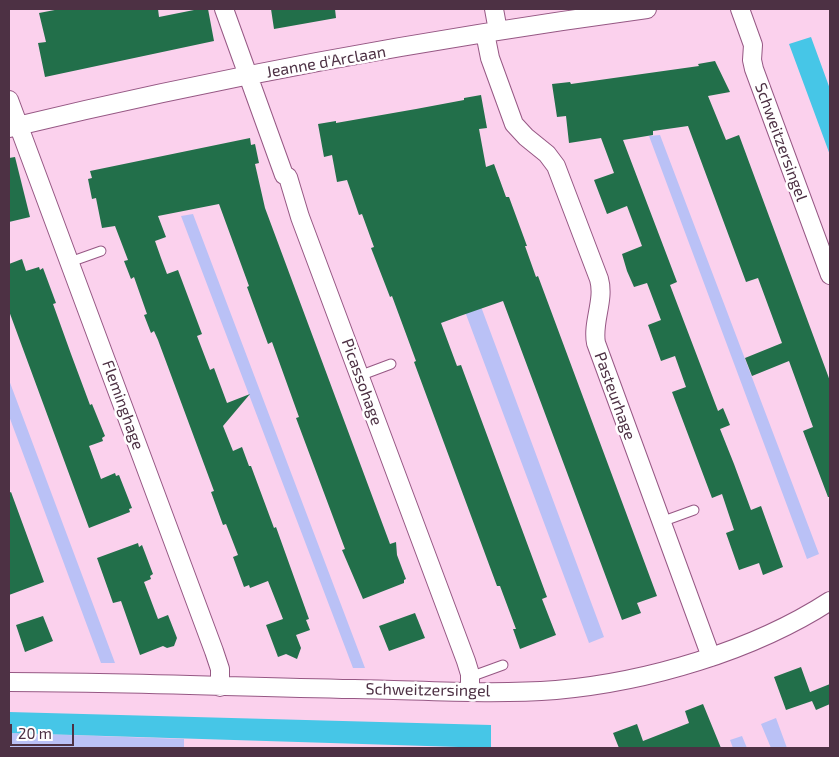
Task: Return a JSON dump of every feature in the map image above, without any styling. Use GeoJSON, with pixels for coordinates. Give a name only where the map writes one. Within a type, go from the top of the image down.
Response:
{"type":"FeatureCollection","features":[{"type":"Feature","properties":{"kind":"street","name":"Picassohage"},"geometry":{"type":"LineString","coordinates":[[224,9],[284,175],[288,177],[300,217],[466,661],[470,684]]}},
{"type":"Feature","properties":{"kind":"street","name":"Pasteurhage"},"geometry":{"type":"LineString","coordinates":[[494,9],[490,58],[514,124],[526,137],[547,154],[556,166],[599,279],[596,342],[711,656]]}},
{"type":"Feature","properties":{"kind":"street","name":"Jeanne d'Arclaan"},"geometry":{"type":"LineString","coordinates":[[14,126],[248,76],[492,32],[647,9]]}},
{"type":"Feature","properties":{"kind":"street","name":"Schweitzersingel"},"geometry":{"type":"LineString","coordinates":[[740,9],[753,45],[752,60],[754,69],[830,274]]}},
{"type":"Feature","properties":{"kind":"street","name":"Fleminghage"},"geometry":{"type":"LineString","coordinates":[[9,100],[14,126],[70,262],[214,651],[220,669],[220,687]]}},
{"type":"Feature","properties":{"kind":"street","name":"Schweitzersingel"},"geometry":{"type":"LineString","coordinates":[[9,682],[220,687],[470,684],[554,690],[600,684],[656,673],[711,656],[784,626],[830,601]]}},
{"type":"Feature","properties":{"kind":"lane"},"geometry":{"type":"LineString","coordinates":[[70,262],[101,251]]}},
{"type":"Feature","properties":{"kind":"lane"},"geometry":{"type":"LineString","coordinates":[[359,376],[391,364]]}},
{"type":"Feature","properties":{"kind":"lane"},"geometry":{"type":"LineString","coordinates":[[662,522],[694,510]]}},
{"type":"Feature","properties":{"kind":"lane"},"geometry":{"type":"LineString","coordinates":[[470,684],[503,665]]}},
{"type":"Feature","properties":{"kind":"shaded area"},"geometry":{"type":"Polygon","coordinates":[[[811,37],[830,89],[830,155],[789,44],[811,37]]]}},
{"type":"Feature","properties":{"kind":"shaded area"},"geometry":{"type":"Polygon","coordinates":[[[660,135],[819,554],[807,559],[649,136],[660,135]]]}},
{"type":"Feature","properties":{"kind":"shaded area"},"geometry":{"type":"Polygon","coordinates":[[[432,175],[604,637],[589,643],[415,178],[432,175]]]}},
{"type":"Feature","properties":{"kind":"shaded area"},"geometry":{"type":"Polygon","coordinates":[[[193,214],[365,668],[353,668],[181,216],[193,214]]]}},
{"type":"Feature","properties":{"kind":"shaded area"},"geometry":{"type":"Polygon","coordinates":[[[9,380],[115,663],[101,663],[9,416],[9,380]]]}},
{"type":"Feature","properties":{"kind":"shaded area"},"geometry":{"type":"Polygon","coordinates":[[[9,712],[491,725],[491,748],[9,733],[9,712]]]}},
{"type":"Feature","properties":{"kind":"shaded area"},"geometry":{"type":"Polygon","coordinates":[[[776,718],[787,748],[771,748],[761,724],[776,718]]]}},
{"type":"Feature","properties":{"kind":"shaded area"},"geometry":{"type":"Polygon","coordinates":[[[9,733],[184,739],[184,748],[9,748],[9,733]]]}},
{"type":"Feature","properties":{"kind":"shaded area"},"geometry":{"type":"Polygon","coordinates":[[[742,736],[747,748],[733,748],[730,740],[742,736]]]}},
{"type":"Feature","properties":{"kind":"building"},"geometry":{"type":"Polygon","coordinates":[[[60,9],[158,9],[159,17],[208,9],[214,41],[45,77],[38,43],[46,42],[39,13],[60,9]]]}},
{"type":"Feature","properties":{"kind":"building"},"geometry":{"type":"Polygon","coordinates":[[[271,9],[335,9],[336,18],[274,29],[271,9]]]}},
{"type":"Feature","properties":{"kind":"building"},"geometry":{"type":"Polygon","coordinates":[[[715,61],[730,92],[708,96],[726,140],[739,135],[830,381],[830,497],[828,497],[803,431],[813,427],[789,361],[752,376],[745,358],[782,343],[758,278],[746,282],[688,126],[653,131],[653,135],[623,140],[677,282],[670,285],[718,411],[723,408],[730,425],[720,429],[751,510],[761,506],[783,567],[763,575],[759,563],[739,570],[726,533],[734,530],[722,494],[712,498],[672,392],[686,387],[675,356],[661,361],[648,325],[661,320],[647,283],[634,287],[627,271],[622,254],[642,246],[627,206],[607,214],[594,180],[614,173],[601,138],[569,143],[566,116],[557,117],[552,84],[570,82],[571,84],[699,66],[698,64],[715,61]]]}},
{"type":"Feature","properties":{"kind":"building"},"geometry":{"type":"Polygon","coordinates":[[[481,95],[487,128],[479,129],[486,167],[494,164],[506,197],[509,197],[536,277],[538,276],[657,596],[637,603],[641,613],[622,620],[503,301],[441,323],[457,366],[461,365],[547,597],[542,599],[556,635],[520,649],[513,629],[516,629],[500,586],[497,586],[414,362],[416,361],[392,296],[390,297],[371,248],[374,247],[362,214],[359,215],[347,180],[337,182],[332,155],[324,157],[318,124],[336,121],[336,123],[416,109],[481,95]]]}},
{"type":"Feature","properties":{"kind":"building"},"geometry":{"type":"Polygon","coordinates":[[[250,138],[251,145],[255,144],[259,163],[255,164],[265,208],[390,544],[396,542],[397,555],[406,579],[404,583],[363,599],[342,550],[345,549],[296,418],[299,417],[272,342],[268,344],[219,204],[158,216],[166,237],[155,241],[161,258],[167,274],[178,270],[202,334],[197,336],[210,370],[214,368],[227,403],[250,394],[223,426],[233,451],[242,447],[249,466],[251,466],[274,528],[276,527],[309,619],[306,620],[310,630],[296,635],[301,648],[297,659],[286,654],[278,657],[266,625],[283,619],[268,581],[250,588],[249,585],[244,587],[233,557],[238,555],[226,524],[223,525],[211,492],[214,491],[158,340],[154,331],[151,333],[144,315],[147,314],[134,277],[131,279],[124,261],[128,260],[115,226],[102,228],[96,198],[92,199],[88,179],[92,178],[90,171],[250,138]]]}},
{"type":"Feature","properties":{"kind":"building"},"geometry":{"type":"Polygon","coordinates":[[[15,157],[30,217],[9,222],[9,158],[15,157]]]}},
{"type":"Feature","properties":{"kind":"building"},"geometry":{"type":"Polygon","coordinates":[[[22,259],[26,271],[39,267],[40,270],[43,268],[56,303],[53,304],[71,354],[90,405],[92,404],[105,436],[102,438],[103,441],[89,446],[101,479],[115,473],[116,476],[119,475],[132,508],[129,509],[130,512],[89,528],[9,311],[9,264],[22,259]]]}},
{"type":"Feature","properties":{"kind":"building"},"geometry":{"type":"Polygon","coordinates":[[[11,492],[44,582],[9,595],[9,493],[11,492]]]}},
{"type":"Feature","properties":{"kind":"building"},"geometry":{"type":"Polygon","coordinates":[[[138,543],[139,547],[142,545],[153,574],[150,576],[151,579],[144,582],[158,619],[168,615],[177,638],[174,646],[167,648],[163,646],[140,655],[121,601],[113,603],[97,558],[138,543]]]}},
{"type":"Feature","properties":{"kind":"building"},"geometry":{"type":"Polygon","coordinates":[[[415,613],[425,638],[389,651],[379,626],[415,613]]]}},
{"type":"Feature","properties":{"kind":"building"},"geometry":{"type":"Polygon","coordinates":[[[43,616],[53,641],[25,652],[16,625],[43,616]]]}},
{"type":"Feature","properties":{"kind":"building"},"geometry":{"type":"Polygon","coordinates":[[[801,667],[810,692],[830,684],[830,704],[816,710],[812,701],[786,710],[774,677],[801,667]]]}},
{"type":"Feature","properties":{"kind":"building"},"geometry":{"type":"Polygon","coordinates":[[[703,704],[721,748],[619,748],[613,733],[637,724],[643,741],[689,723],[685,711],[703,704]]]}}]}
